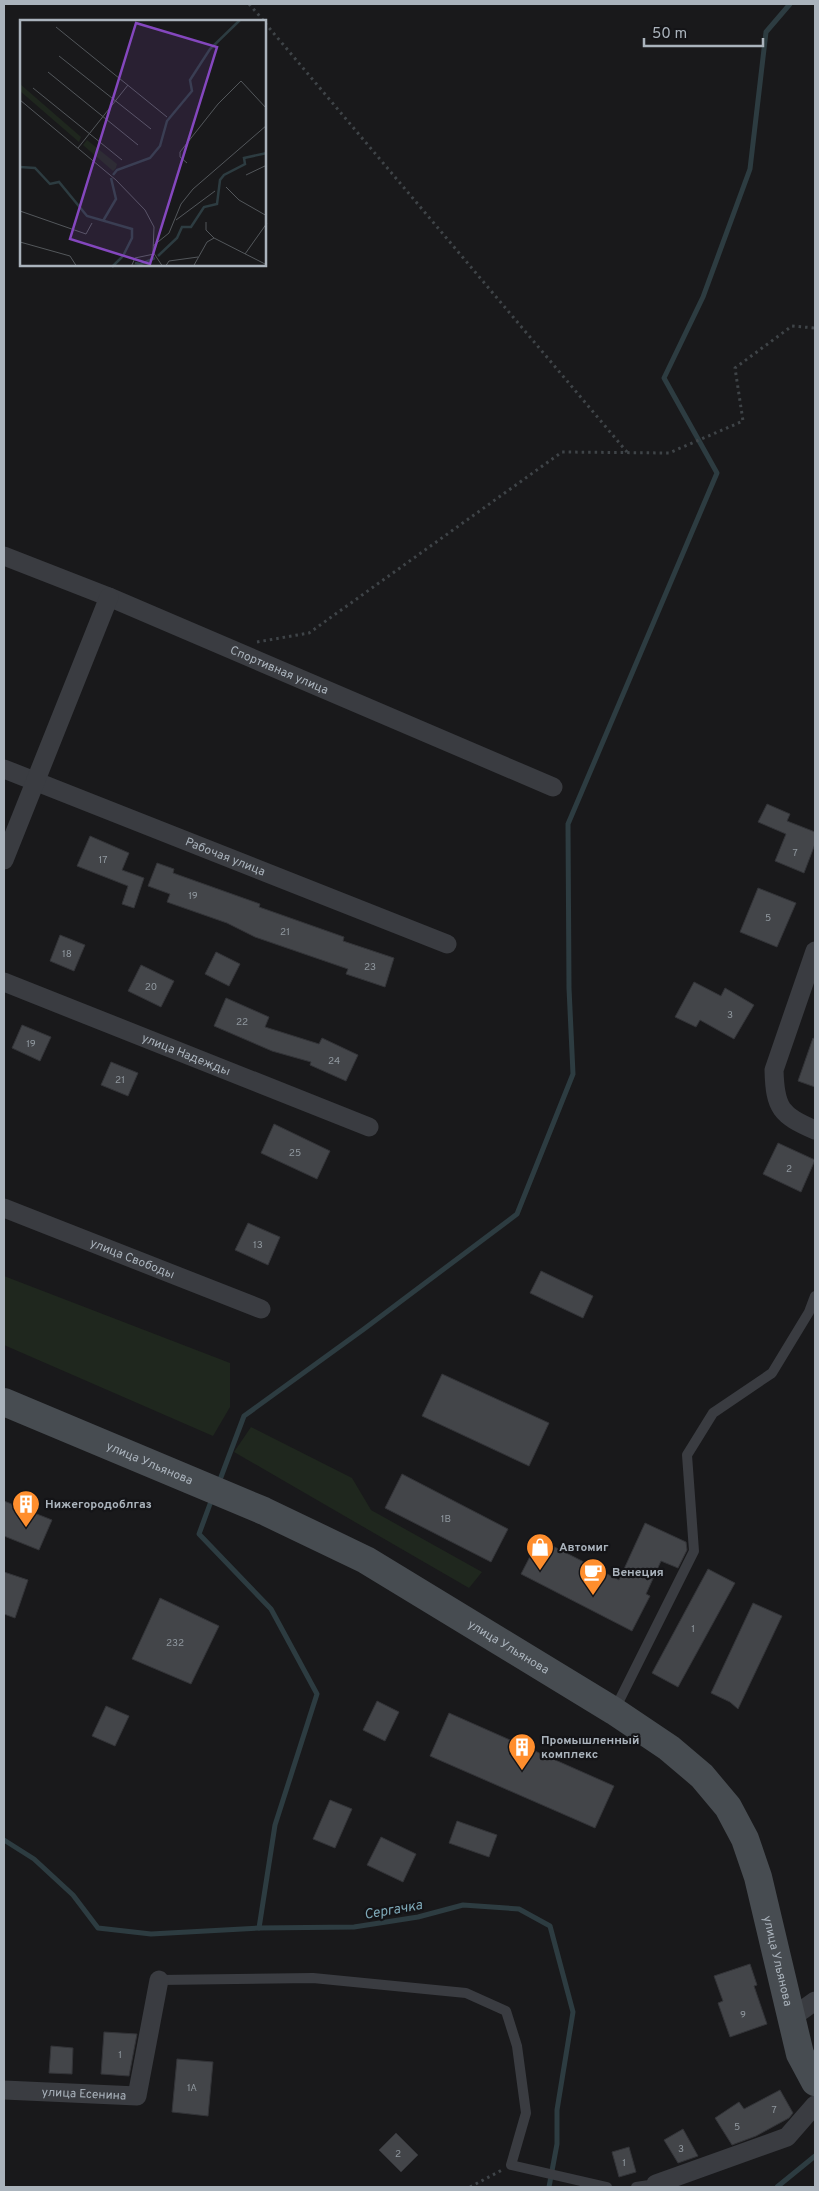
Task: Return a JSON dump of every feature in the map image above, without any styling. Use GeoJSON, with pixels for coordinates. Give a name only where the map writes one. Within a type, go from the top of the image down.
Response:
{"type":"FeatureCollection","features":[{"type":"Feature","properties":{"kind":"main road","name":"улица Ульянова"},"geometry":{"type":"LineString","coordinates":[[4,1402],[264,1511],[366,1560],[614,1710],[676,1754],[702,1776],[728,1807],[745,1839],[758,1877],[790,2019],[800,2054],[815,2082]]}},
{"type":"Feature","properties":{"kind":"street","name":"Спортивная улица"},"geometry":{"type":"LineString","coordinates":[[4,556],[109,597],[553,787]]}},
{"type":"Feature","properties":{"kind":"street"},"geometry":{"type":"LineString","coordinates":[[4,860],[109,597]]}},
{"type":"Feature","properties":{"kind":"street","name":"Рабочая улица"},"geometry":{"type":"LineString","coordinates":[[4,769],[447,944]]}},
{"type":"Feature","properties":{"kind":"street"},"geometry":{"type":"LineString","coordinates":[[815,951],[774,1070],[774,1091],[781,1108],[790,1119],[815,1130]]}},
{"type":"Feature","properties":{"kind":"street","name":"улица Надежды"},"geometry":{"type":"LineString","coordinates":[[4,982],[369,1127]]}},
{"type":"Feature","properties":{"kind":"street","name":"улица Свободы"},"geometry":{"type":"LineString","coordinates":[[4,1208],[261,1310]]}},
{"type":"Feature","properties":{"kind":"street","name":"улица Есенина"},"geometry":{"type":"LineString","coordinates":[[4,2090],[137,2096],[159,1980]]}},
{"type":"Feature","properties":{"kind":"street"},"geometry":{"type":"LineString","coordinates":[[790,2019],[815,2001]]}},
{"type":"Feature","properties":{"kind":"street"},"geometry":{"type":"LineString","coordinates":[[656,2186],[787,2136],[815,2105]]}},
{"type":"Feature","properties":{"kind":"lane"},"geometry":{"type":"LineString","coordinates":[[614,1710],[694,1551],[687,1455],[713,1412],[772,1373],[809,1312],[815,1296]]}},
{"type":"Feature","properties":{"kind":"lane"},"geometry":{"type":"LineString","coordinates":[[159,1980],[313,1978],[466,1993],[506,2011],[517,2046],[526,2113],[511,2165],[607,2187]]}},
{"type":"Feature","properties":{"kind":"lane"},"geometry":{"type":"LineString","coordinates":[[636,2187],[656,2186]]}},
{"type":"Feature","properties":{"kind":"path"},"geometry":{"type":"LineString","coordinates":[[249,4],[262,20]]}},
{"type":"Feature","properties":{"kind":"path"},"geometry":{"type":"LineString","coordinates":[[266,24],[628,453]]}},
{"type":"Feature","properties":{"kind":"path"},"geometry":{"type":"LineString","coordinates":[[224,647],[308,633],[562,452],[669,453],[743,421],[735,368],[792,326],[815,328]]}},
{"type":"Feature","properties":{"kind":"path"},"geometry":{"type":"LineString","coordinates":[[470,2187],[511,2165]]}},
{"type":"Feature","properties":{"kind":"shaded area"},"geometry":{"type":"Polygon","coordinates":[[[4,1276],[230,1363],[230,1407],[213,1436],[4,1345],[4,1276]]]}},
{"type":"Feature","properties":{"kind":"shaded area"},"geometry":{"type":"Polygon","coordinates":[[[251,1427],[352,1478],[371,1510],[482,1572],[469,1588],[234,1452],[251,1427]]]}},
{"type":"Feature","properties":{"kind":"building"},"geometry":{"type":"Polygon","coordinates":[[[767,804],[790,814],[787,821],[815,832],[815,844],[804,873],[775,861],[786,834],[758,822],[767,804]]]}},
{"type":"Feature","properties":{"kind":"building"},"geometry":{"type":"Polygon","coordinates":[[[90,836],[129,853],[122,870],[144,878],[134,908],[122,904],[128,886],[77,866],[90,836]]]}},
{"type":"Feature","properties":{"kind":"building"},"geometry":{"type":"Polygon","coordinates":[[[157,863],[174,869],[173,873],[260,904],[259,907],[344,937],[343,941],[394,958],[385,987],[346,974],[348,969],[255,937],[227,923],[167,902],[170,894],[148,886],[157,863]]]}},
{"type":"Feature","properties":{"kind":"building"},"geometry":{"type":"Polygon","coordinates":[[[758,888],[796,903],[777,947],[740,932],[758,888]]]}},
{"type":"Feature","properties":{"kind":"building"},"geometry":{"type":"Polygon","coordinates":[[[60,935],[85,945],[74,971],[50,961],[60,935]]]}},
{"type":"Feature","properties":{"kind":"building"},"geometry":{"type":"Polygon","coordinates":[[[216,952],[240,964],[229,986],[205,974],[216,952]]]}},
{"type":"Feature","properties":{"kind":"building"},"geometry":{"type":"Polygon","coordinates":[[[141,965],[174,981],[161,1007],[128,991],[141,965]]]}},
{"type":"Feature","properties":{"kind":"building"},"geometry":{"type":"Polygon","coordinates":[[[694,982],[721,996],[725,988],[754,1005],[734,1039],[700,1020],[696,1027],[675,1017],[694,982]]]}},
{"type":"Feature","properties":{"kind":"building"},"geometry":{"type":"Polygon","coordinates":[[[226,998],[269,1017],[265,1027],[319,1044],[322,1038],[358,1055],[346,1081],[310,1065],[311,1062],[272,1051],[214,1026],[226,998]]]}},
{"type":"Feature","properties":{"kind":"building"},"geometry":{"type":"Polygon","coordinates":[[[22,1025],[51,1037],[40,1061],[12,1048],[22,1025]]]}},
{"type":"Feature","properties":{"kind":"building"},"geometry":{"type":"Polygon","coordinates":[[[813,1038],[815,1039],[815,1087],[798,1081],[813,1038]]]}},
{"type":"Feature","properties":{"kind":"building"},"geometry":{"type":"Polygon","coordinates":[[[111,1062],[138,1073],[128,1096],[101,1085],[111,1062]]]}},
{"type":"Feature","properties":{"kind":"building"},"geometry":{"type":"Polygon","coordinates":[[[274,1124],[330,1151],[317,1179],[261,1153],[274,1124]]]}},
{"type":"Feature","properties":{"kind":"building"},"geometry":{"type":"Polygon","coordinates":[[[778,1143],[815,1160],[801,1192],[763,1174],[778,1143]]]}},
{"type":"Feature","properties":{"kind":"building"},"geometry":{"type":"Polygon","coordinates":[[[248,1223],[280,1237],[268,1265],[235,1250],[248,1223]]]}},
{"type":"Feature","properties":{"kind":"building"},"geometry":{"type":"Polygon","coordinates":[[[541,1271],[593,1296],[583,1318],[530,1293],[541,1271]]]}},
{"type":"Feature","properties":{"kind":"building"},"geometry":{"type":"Polygon","coordinates":[[[442,1374],[549,1423],[529,1466],[422,1416],[442,1374]]]}},
{"type":"Feature","properties":{"kind":"building"},"geometry":{"type":"Polygon","coordinates":[[[402,1474],[508,1529],[491,1562],[385,1508],[402,1474]]]}},
{"type":"Feature","properties":{"kind":"building","name":"Нижегородоблгаз"},"geometry":{"type":"Polygon","coordinates":[[[4,1501],[52,1520],[39,1550],[4,1536],[4,1501]]]}},
{"type":"Feature","properties":{"kind":"building"},"geometry":{"type":"Polygon","coordinates":[[[645,1523],[686,1542],[687,1550],[678,1568],[661,1561],[646,1594],[650,1596],[632,1631],[521,1574],[539,1539],[619,1580],[645,1523]]]}},
{"type":"Feature","properties":{"kind":"building"},"geometry":{"type":"Polygon","coordinates":[[[708,1569],[735,1583],[678,1687],[652,1673],[708,1569]]]}},
{"type":"Feature","properties":{"kind":"building"},"geometry":{"type":"Polygon","coordinates":[[[4,1572],[28,1580],[15,1618],[4,1614],[4,1572]]]}},
{"type":"Feature","properties":{"kind":"building"},"geometry":{"type":"Polygon","coordinates":[[[160,1598],[219,1626],[191,1684],[132,1659],[160,1598]]]}},
{"type":"Feature","properties":{"kind":"building"},"geometry":{"type":"Polygon","coordinates":[[[753,1603],[782,1616],[738,1709],[730,1702],[711,1693],[753,1603]]]}},
{"type":"Feature","properties":{"kind":"building"},"geometry":{"type":"Polygon","coordinates":[[[377,1701],[399,1712],[385,1741],[363,1730],[377,1701]]]}},
{"type":"Feature","properties":{"kind":"building"},"geometry":{"type":"Polygon","coordinates":[[[106,1706],[129,1716],[115,1746],[92,1736],[106,1706]]]}},
{"type":"Feature","properties":{"kind":"building","name":"Промышленный комплекс"},"geometry":{"type":"Polygon","coordinates":[[[449,1713],[614,1786],[595,1828],[430,1756],[449,1713]]]}},
{"type":"Feature","properties":{"kind":"building"},"geometry":{"type":"Polygon","coordinates":[[[330,1800],[352,1809],[335,1848],[313,1839],[330,1800]]]}},
{"type":"Feature","properties":{"kind":"building"},"geometry":{"type":"Polygon","coordinates":[[[457,1821],[497,1835],[489,1857],[449,1843],[457,1821]]]}},
{"type":"Feature","properties":{"kind":"building"},"geometry":{"type":"Polygon","coordinates":[[[381,1837],[416,1854],[403,1882],[367,1865],[381,1837]]]}},
{"type":"Feature","properties":{"kind":"building"},"geometry":{"type":"Polygon","coordinates":[[[750,1964],[757,1985],[754,1986],[767,2024],[730,2037],[718,2003],[723,2001],[714,1976],[750,1964]]]}},
{"type":"Feature","properties":{"kind":"building"},"geometry":{"type":"Polygon","coordinates":[[[104,2032],[137,2034],[129,2076],[101,2074],[104,2032]]]}},
{"type":"Feature","properties":{"kind":"building"},"geometry":{"type":"Polygon","coordinates":[[[51,2046],[73,2048],[72,2074],[49,2073],[51,2046]]]}},
{"type":"Feature","properties":{"kind":"building"},"geometry":{"type":"Polygon","coordinates":[[[177,2059],[213,2062],[208,2116],[172,2112],[177,2059]]]}},
{"type":"Feature","properties":{"kind":"building"},"geometry":{"type":"Polygon","coordinates":[[[780,2090],[793,2113],[789,2118],[756,2136],[732,2145],[715,2118],[739,2102],[744,2109],[780,2090]]]}},
{"type":"Feature","properties":{"kind":"building"},"geometry":{"type":"Polygon","coordinates":[[[683,2129],[698,2156],[678,2163],[664,2140],[683,2129]]]}},
{"type":"Feature","properties":{"kind":"building"},"geometry":{"type":"Polygon","coordinates":[[[396,2133],[418,2155],[401,2172],[379,2150],[396,2133]]]}},
{"type":"Feature","properties":{"kind":"building"},"geometry":{"type":"Polygon","coordinates":[[[629,2147],[636,2172],[619,2177],[612,2152],[629,2147]]]}},
{"type":"Feature","properties":{"kind":"waterway"},"geometry":{"type":"LineString","coordinates":[[221,1477],[244,1416],[517,1214],[573,1074],[569,988],[568,824],[717,473],[664,378],[703,297],[750,169],[766,32],[790,4]]}},
{"type":"Feature","properties":{"kind":"waterway"},"geometry":{"type":"LineString","coordinates":[[210,1504],[199,1534],[271,1609],[317,1694],[275,1825],[259,1928]]}},
{"type":"Feature","properties":{"kind":"waterway","name":"Сергачка"},"geometry":{"type":"LineString","coordinates":[[4,1840],[34,1859],[73,1895],[98,1928],[151,1934],[259,1928],[354,1927],[418,1917],[463,1905],[519,1909],[550,1926],[573,2012],[557,2110],[557,2144],[549,2187]]}},
{"type":"Feature","properties":{"kind":"waterway"},"geometry":{"type":"LineString","coordinates":[[777,2187],[815,2156]]}},
{"type":"Feature","properties":{"kind":"place","name":"Нижегородоблгаз"},"geometry":{"type":"Point","coordinates":[26,1528]}},
{"type":"Feature","properties":{"kind":"place","name":"Автомиг"},"geometry":{"type":"Point","coordinates":[540,1571]}},
{"type":"Feature","properties":{"kind":"place","name":"Венеция"},"geometry":{"type":"Point","coordinates":[593,1596]}},
{"type":"Feature","properties":{"kind":"place","name":"Промышленный комплекс"},"geometry":{"type":"Point","coordinates":[522,1771]}}]}
